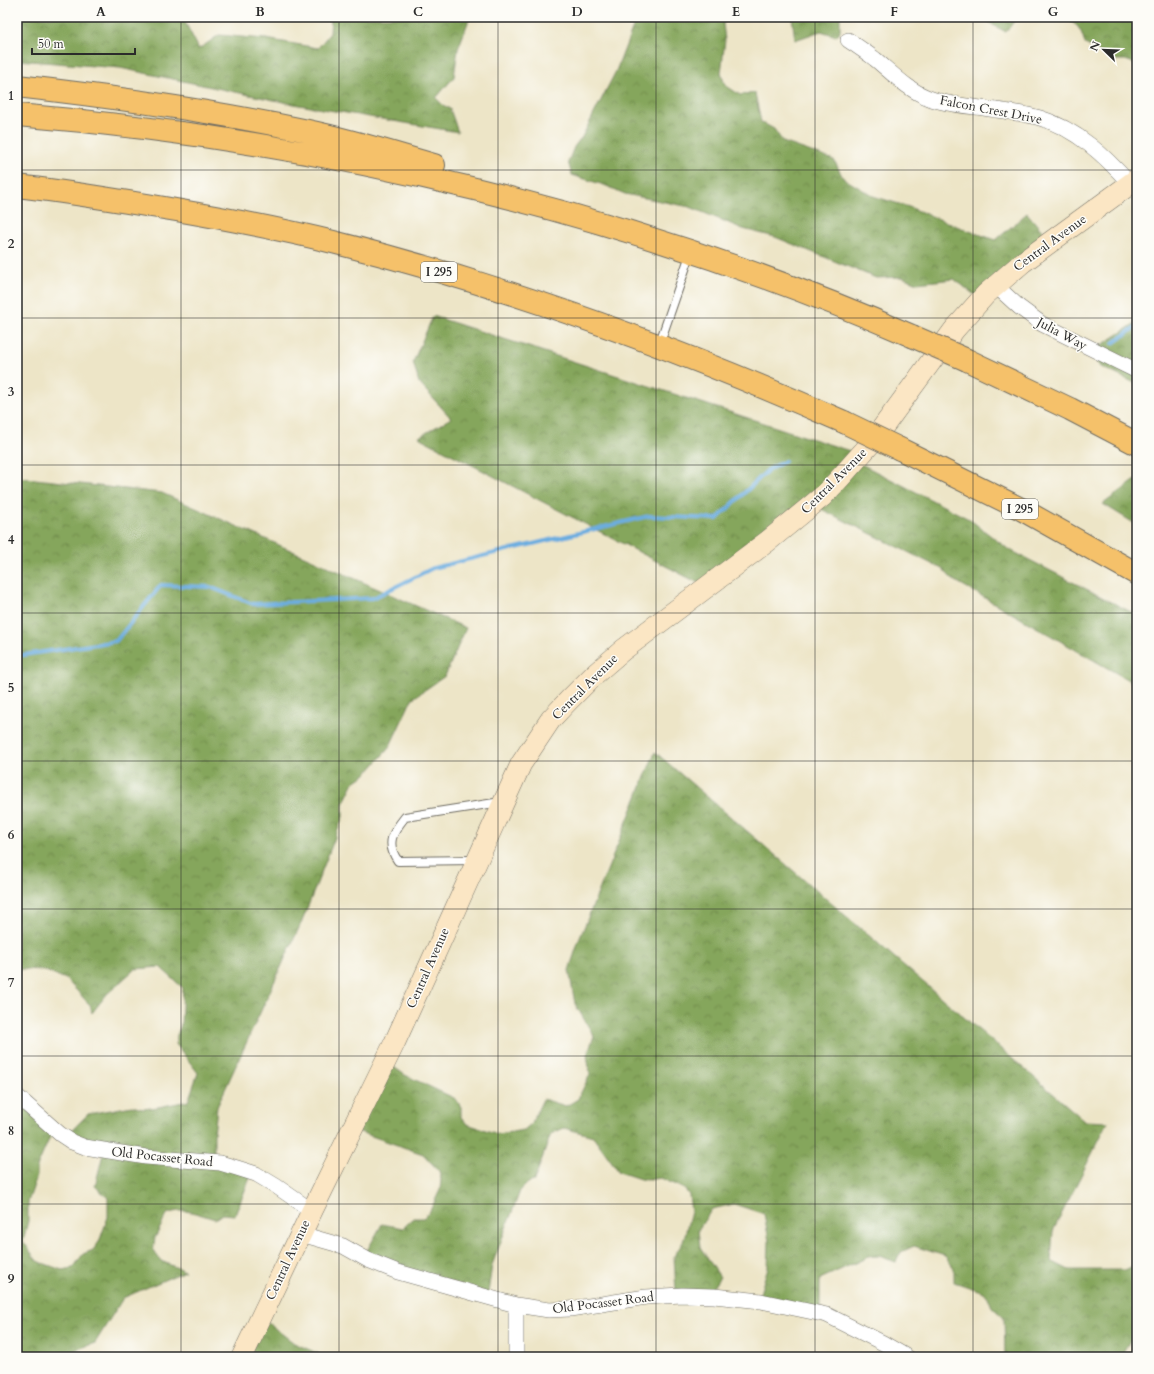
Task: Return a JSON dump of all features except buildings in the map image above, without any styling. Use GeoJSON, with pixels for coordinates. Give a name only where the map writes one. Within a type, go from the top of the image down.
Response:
{"type":"FeatureCollection","features":[{"type":"Feature","properties":{"kind":"highway"},"geometry":{"type":"LineString","coordinates":[[17,86],[159,104],[267,123],[352,142],[552,198],[598,215],[645,236]]}},
{"type":"Feature","properties":{"kind":"highway"},"geometry":{"type":"LineString","coordinates":[[17,115],[106,123],[306,152],[466,187],[549,208],[645,236],[793,287],[912,336],[967,360],[1070,409],[1137,444]]}},
{"type":"Feature","properties":{"kind":"highway","name":"I 295"},"geometry":{"type":"LineString","coordinates":[[17,186],[88,195],[172,209],[332,242],[426,268],[514,295],[658,346],[779,394],[844,422],[1021,509],[1137,574]]}},
{"type":"Feature","properties":{"kind":"street","name":"Falcon Crest Drive"},"geometry":{"type":"LineString","coordinates":[[848,40],[909,86],[928,98],[952,104],[1027,115],[1055,124],[1069,131],[1099,153],[1134,182]]}},
{"type":"Feature","properties":{"kind":"street","name":"Central Avenue"},"geometry":{"type":"LineString","coordinates":[[242,1357],[394,1044],[503,801],[521,764],[551,719],[595,674],[623,650],[752,553],[823,496],[872,442],[954,330],[975,305],[995,285],[1023,262],[1134,182]]}},
{"type":"Feature","properties":{"kind":"street","name":"Julia Way"},"geometry":{"type":"LineString","coordinates":[[995,285],[1019,307],[1042,324],[1137,371]]}},
{"type":"Feature","properties":{"kind":"street","name":"Old Pocasset Road"},"geometry":{"type":"LineString","coordinates":[[17,1096],[60,1134],[72,1142],[85,1147],[146,1157],[220,1163],[256,1174],[312,1211]]}},
{"type":"Feature","properties":{"kind":"street","name":"Old Pocasset Road"},"geometry":{"type":"LineString","coordinates":[[301,1234],[344,1246],[368,1260],[398,1272],[516,1305],[549,1310],[570,1309],[646,1297],[682,1295],[714,1296],[761,1301],[827,1315],[883,1343],[907,1357]]}},
{"type":"Feature","properties":{"kind":"street"},"geometry":{"type":"LineString","coordinates":[[516,1305],[516,1357]]}},
{"type":"Feature","properties":{"kind":"lane"},"geometry":{"type":"LineString","coordinates":[[658,346],[691,251]]}},
{"type":"Feature","properties":{"kind":"lane"},"geometry":{"type":"LineString","coordinates":[[477,860],[398,861],[393,854],[391,846],[394,830],[404,816],[503,801]]}},
{"type":"Feature","properties":{"kind":"green space"},"geometry":{"type":"Polygon","coordinates":[[[17,17],[171,17],[184,20],[199,49],[219,35],[266,39],[318,48],[330,33],[331,17],[470,17],[458,49],[454,77],[436,98],[450,109],[458,132],[293,104],[120,68],[17,60],[17,17]]]}},
{"type":"Feature","properties":{"kind":"green space"},"geometry":{"type":"Polygon","coordinates":[[[637,17],[726,17],[723,24],[725,40],[721,73],[725,85],[740,95],[755,93],[761,122],[774,129],[783,142],[834,160],[843,178],[873,196],[909,207],[996,240],[1027,213],[1053,244],[980,299],[954,279],[917,283],[902,277],[876,278],[775,237],[743,229],[690,207],[625,194],[604,185],[572,175],[568,162],[574,147],[581,139],[616,71],[637,17]]]}},
{"type":"Feature","properties":{"kind":"green space"},"geometry":{"type":"Polygon","coordinates":[[[792,17],[840,17],[840,32],[836,36],[821,31],[795,40],[792,17]]]}},
{"type":"Feature","properties":{"kind":"green space"},"geometry":{"type":"Polygon","coordinates":[[[983,17],[1017,17],[1006,32],[993,25],[983,17]]]}},
{"type":"Feature","properties":{"kind":"green space"},"geometry":{"type":"Polygon","coordinates":[[[1060,17],[1137,17],[1137,64],[1125,60],[1115,60],[1085,44],[1077,26],[1060,17]]]}},
{"type":"Feature","properties":{"kind":"green space"},"geometry":{"type":"Polygon","coordinates":[[[433,316],[850,451],[859,456],[859,463],[969,519],[1008,549],[1137,615],[1137,685],[952,579],[944,570],[815,506],[708,588],[422,439],[419,437],[451,418],[419,383],[413,362],[433,316]]]}},
{"type":"Feature","properties":{"kind":"green space"},"geometry":{"type":"Polygon","coordinates":[[[1137,322],[1137,384],[1101,367],[1091,352],[1137,322]]]}},
{"type":"Feature","properties":{"kind":"green space"},"geometry":{"type":"Polygon","coordinates":[[[17,477],[162,493],[466,628],[445,676],[412,699],[389,748],[366,774],[354,782],[343,804],[343,817],[303,919],[217,1107],[214,1135],[214,1161],[252,1173],[235,1215],[222,1214],[215,1219],[185,1211],[167,1214],[155,1238],[153,1250],[161,1261],[185,1271],[123,1298],[95,1343],[59,1357],[17,1357],[17,1095],[53,1130],[37,1167],[37,1176],[28,1202],[28,1221],[23,1241],[37,1261],[62,1270],[73,1268],[83,1254],[93,1250],[99,1242],[108,1217],[108,1198],[95,1186],[104,1150],[66,1136],[88,1114],[132,1106],[143,1109],[188,1101],[198,1073],[176,1044],[176,1038],[181,1025],[183,988],[160,967],[135,969],[107,994],[92,1013],[90,1005],[66,979],[43,970],[17,969],[17,477]]]}},
{"type":"Feature","properties":{"kind":"green space"},"geometry":{"type":"Polygon","coordinates":[[[1137,479],[1137,525],[1103,504],[1137,479]]]}},
{"type":"Feature","properties":{"kind":"green space"},"geometry":{"type":"Polygon","coordinates":[[[655,752],[1085,1121],[1108,1122],[1053,1231],[1051,1261],[1069,1270],[1125,1270],[1137,1264],[1137,1329],[1120,1357],[1005,1357],[1004,1318],[992,1307],[984,1292],[954,1282],[954,1268],[945,1256],[914,1246],[901,1252],[896,1262],[879,1256],[868,1257],[820,1279],[820,1312],[758,1300],[768,1267],[769,1241],[764,1214],[734,1204],[712,1209],[698,1230],[700,1247],[720,1277],[708,1294],[676,1293],[674,1256],[683,1242],[691,1212],[689,1195],[684,1189],[661,1178],[647,1180],[640,1179],[619,1172],[593,1136],[564,1128],[551,1134],[534,1181],[528,1183],[520,1191],[492,1265],[488,1293],[364,1256],[382,1224],[403,1228],[414,1218],[423,1218],[429,1213],[440,1190],[441,1179],[439,1171],[423,1154],[357,1131],[388,1063],[405,1075],[456,1099],[461,1107],[461,1117],[467,1124],[498,1134],[524,1130],[531,1124],[543,1099],[566,1106],[578,1099],[590,1074],[587,1055],[594,1036],[575,1004],[569,970],[579,940],[655,752]]]}},
{"type":"Feature","properties":{"kind":"green space"},"geometry":{"type":"Polygon","coordinates":[[[264,1320],[294,1343],[319,1354],[321,1357],[249,1357],[264,1320]]]}},
{"type":"Feature","properties":{"kind":"waterway"},"geometry":{"type":"LineString","coordinates":[[1113,343],[1137,326]]}},
{"type":"Feature","properties":{"kind":"waterway"},"geometry":{"type":"LineString","coordinates":[[17,656],[116,641],[161,585],[210,587],[253,604],[373,598],[433,568],[649,516],[717,519],[768,470],[785,461]]}}]}
